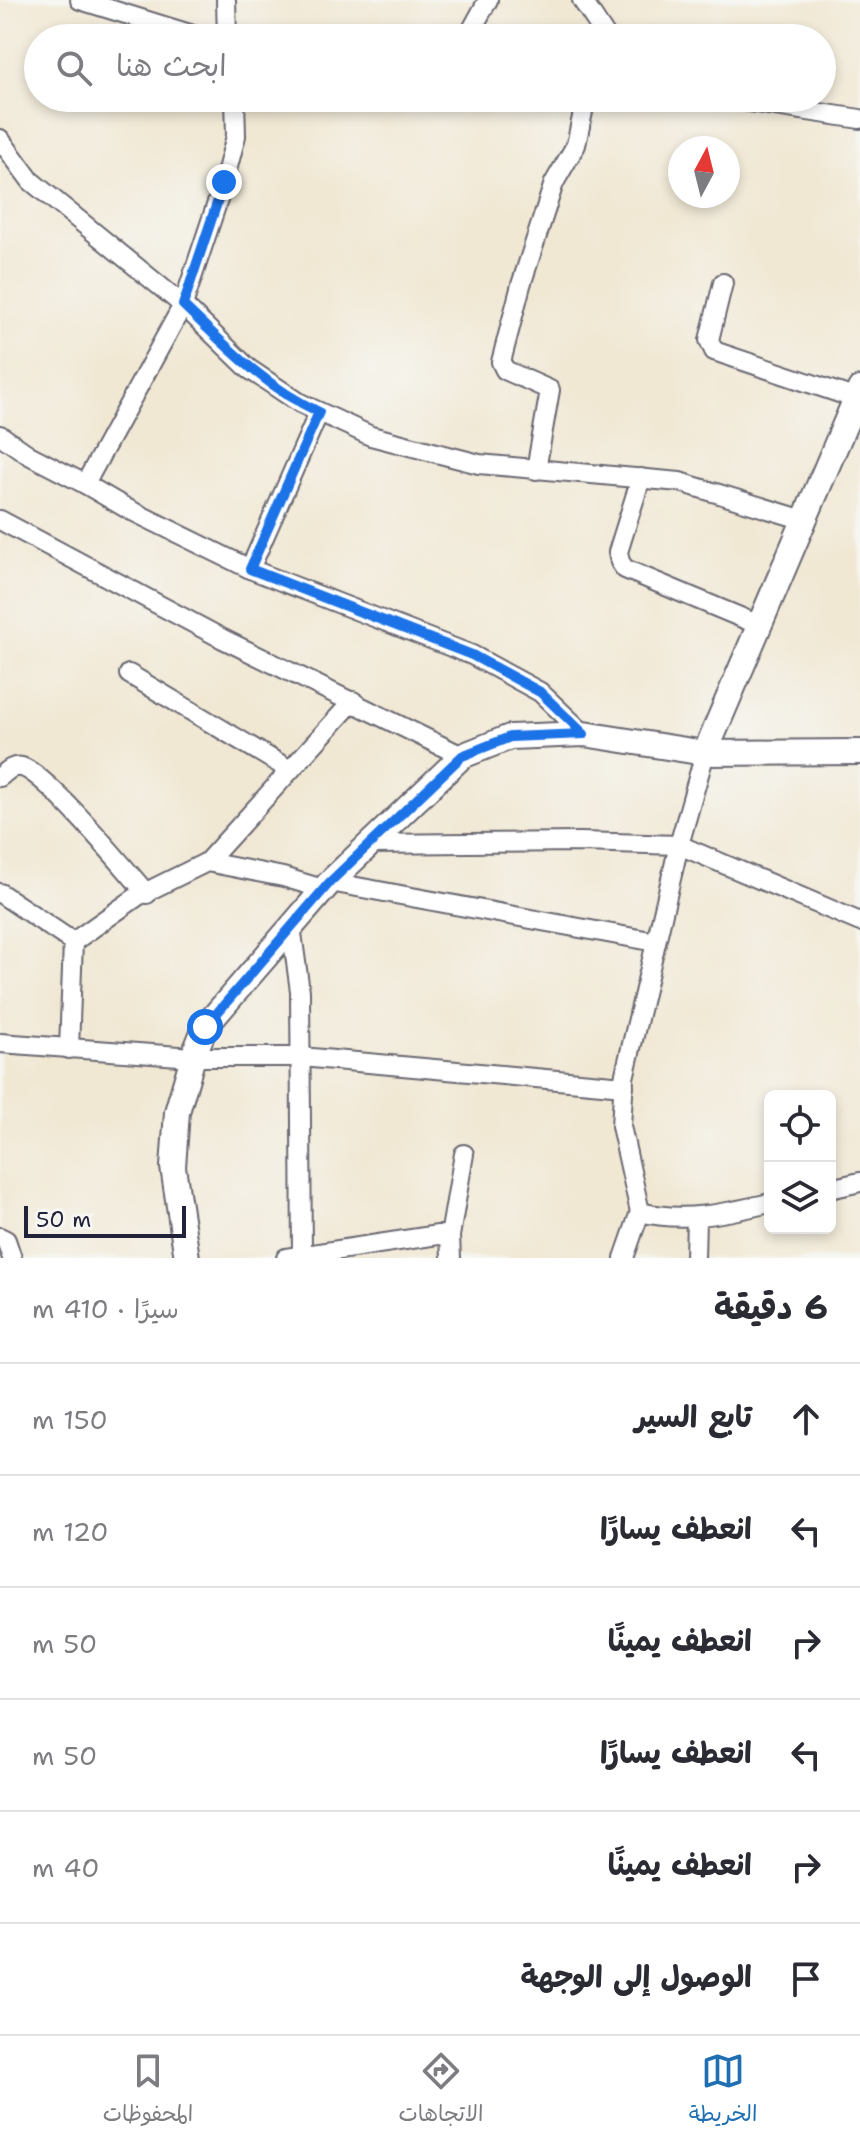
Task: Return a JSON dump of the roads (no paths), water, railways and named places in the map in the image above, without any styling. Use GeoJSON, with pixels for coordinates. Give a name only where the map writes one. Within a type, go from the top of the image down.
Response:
{"type":"FeatureCollection","features":[{"type":"Feature","properties":{"kind":"street"},"geometry":{"type":"LineString","coordinates":[[80,0],[158,24]]}},
{"type":"Feature","properties":{"kind":"street"},"geometry":{"type":"LineString","coordinates":[[226,0],[227,24]]}},
{"type":"Feature","properties":{"kind":"street"},"geometry":{"type":"LineString","coordinates":[[475,24],[488,0]]}},
{"type":"Feature","properties":{"kind":"street"},"geometry":{"type":"LineString","coordinates":[[582,0],[598,24]]}},
{"type":"Feature","properties":{"kind":"street"},"geometry":{"type":"LineString","coordinates":[[85,484],[183,305],[224,182],[236,136],[235,112]]}},
{"type":"Feature","properties":{"kind":"street"},"geometry":{"type":"LineString","coordinates":[[536,470],[550,390],[505,370],[501,362],[521,285],[554,183],[576,145],[583,112]]}},
{"type":"Feature","properties":{"kind":"street"},"geometry":{"type":"LineString","coordinates":[[814,112],[860,119]]}},
{"type":"Feature","properties":{"kind":"street"},"geometry":{"type":"LineString","coordinates":[[0,139],[31,181],[183,305],[249,369],[300,403],[371,436],[479,464],[680,482],[804,520]]}},
{"type":"Feature","properties":{"kind":"street"},"geometry":{"type":"LineString","coordinates":[[624,1258],[640,1212],[621,1126],[624,1086],[679,845],[705,753],[859,396],[714,351],[709,340],[723,283]]}},
{"type":"Feature","properties":{"kind":"street"},"geometry":{"type":"LineString","coordinates":[[250,569],[319,412]]}},
{"type":"Feature","properties":{"kind":"street"},"geometry":{"type":"LineString","coordinates":[[0,435],[29,455],[126,508],[250,569],[472,655],[540,692],[584,734]]}},
{"type":"Feature","properties":{"kind":"street"},"geometry":{"type":"LineString","coordinates":[[641,478],[618,552],[625,569],[759,625]]}},
{"type":"Feature","properties":{"kind":"street"},"geometry":{"type":"LineString","coordinates":[[0,520],[223,639],[462,756]]}},
{"type":"Feature","properties":{"kind":"street"},"geometry":{"type":"LineString","coordinates":[[129,674],[290,770]]}},
{"type":"Feature","properties":{"kind":"street"},"geometry":{"type":"LineString","coordinates":[[73,942],[138,896],[207,862],[353,701]]}},
{"type":"Feature","properties":{"kind":"street"},"geometry":{"type":"LineString","coordinates":[[187,1258],[173,1167],[177,1112],[205,1027],[326,885],[462,756],[510,737],[584,734],[705,753],[860,752]]}},
{"type":"Feature","properties":{"kind":"street"},"geometry":{"type":"LineString","coordinates":[[0,777],[14,767],[22,767],[47,783],[147,894]]}},
{"type":"Feature","properties":{"kind":"street"},"geometry":{"type":"LineString","coordinates":[[370,844],[581,842],[679,845],[860,922]]}},
{"type":"Feature","properties":{"kind":"street"},"geometry":{"type":"LineString","coordinates":[[207,862],[656,942]]}},
{"type":"Feature","properties":{"kind":"street"},"geometry":{"type":"LineString","coordinates":[[0,893],[73,942]]}},
{"type":"Feature","properties":{"kind":"street"},"geometry":{"type":"LineString","coordinates":[[291,926],[300,991],[301,1057],[294,1257],[431,1236],[450,1236]]}},
{"type":"Feature","properties":{"kind":"street"},"geometry":{"type":"LineString","coordinates":[[69,1049],[73,942]]}},
{"type":"Feature","properties":{"kind":"street"},"geometry":{"type":"LineString","coordinates":[[0,1043],[193,1057],[301,1057],[624,1086]]}},
{"type":"Feature","properties":{"kind":"street"},"geometry":{"type":"LineString","coordinates":[[451,1258],[450,1236],[464,1154]]}},
{"type":"Feature","properties":{"kind":"street"},"geometry":{"type":"LineString","coordinates":[[836,1188],[860,1182]]}},
{"type":"Feature","properties":{"kind":"street"},"geometry":{"type":"LineString","coordinates":[[640,1212],[696,1218],[764,1204]]}},
{"type":"Feature","properties":{"kind":"street"},"geometry":{"type":"LineString","coordinates":[[695,1258],[696,1218]]}},
{"type":"Feature","properties":{"kind":"street"},"geometry":{"type":"LineString","coordinates":[[0,1237],[6,1240],[12,1258]]}}]}
